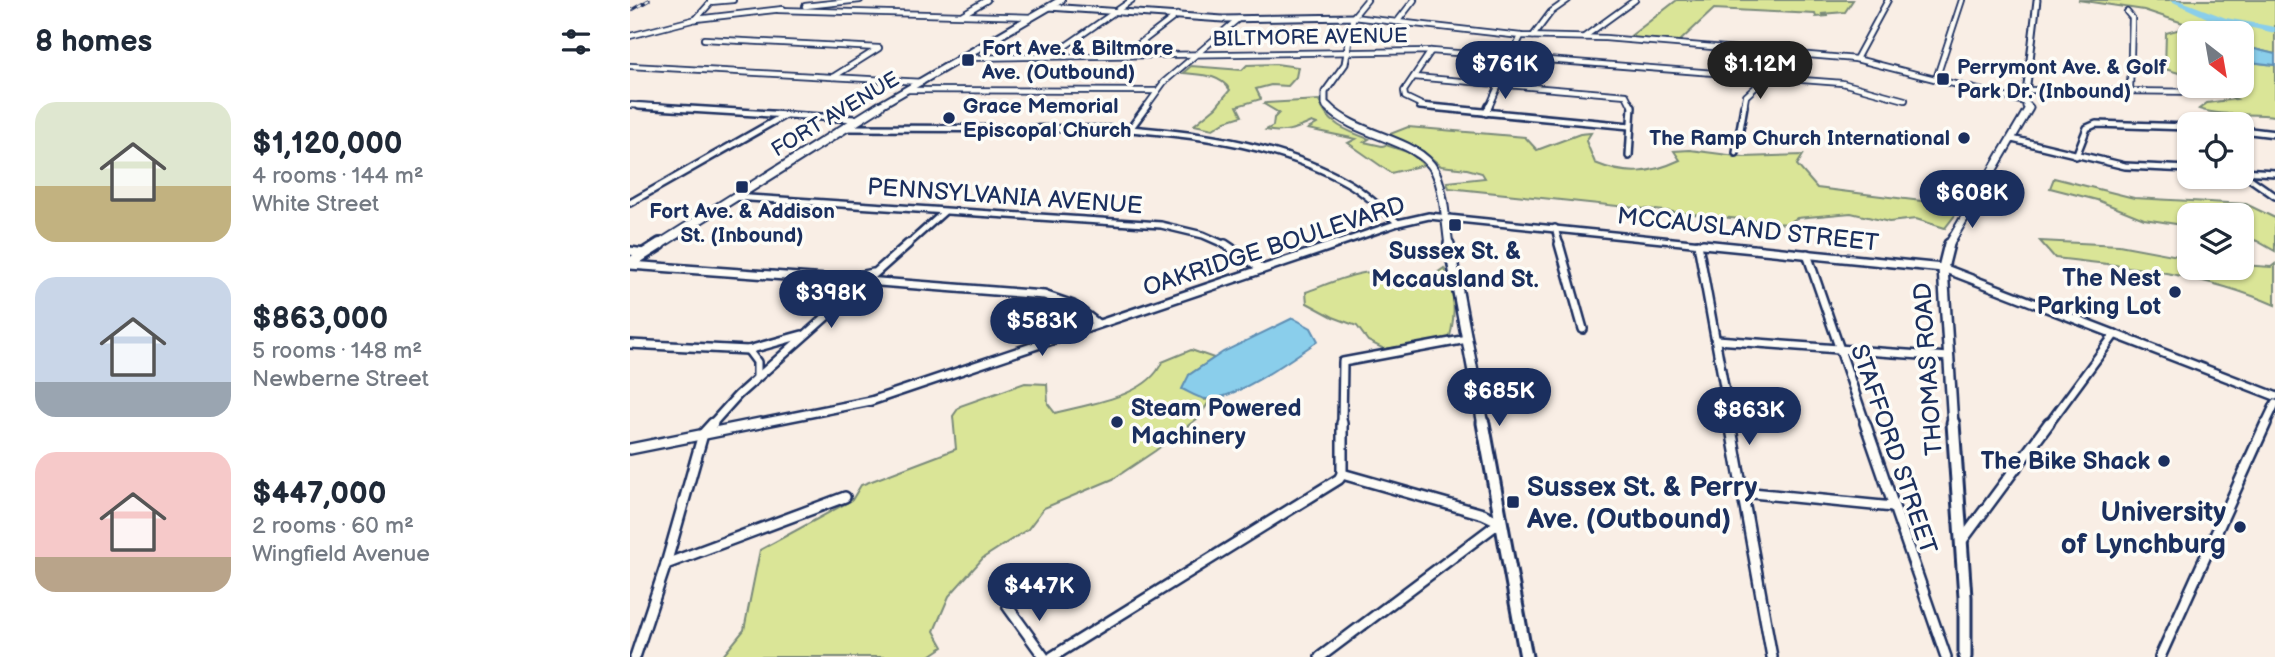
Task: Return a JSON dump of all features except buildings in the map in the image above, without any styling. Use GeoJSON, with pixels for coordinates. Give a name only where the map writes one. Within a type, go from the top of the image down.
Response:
{"type":"FeatureCollection","features":[{"type":"Feature","properties":{"kind":"main road","name":"FORT AVENUE"},"geometry":{"type":"LineString","coordinates":[[630,264],[841,128],[1061,0]]}},
{"type":"Feature","properties":{"kind":"street"},"geometry":{"type":"LineString","coordinates":[[696,19],[712,1],[733,0]]}},
{"type":"Feature","properties":{"kind":"street"},"geometry":{"type":"LineString","coordinates":[[630,36],[696,19],[860,0]]}},
{"type":"Feature","properties":{"kind":"street"},"geometry":{"type":"LineString","coordinates":[[962,15],[987,0]]}},
{"type":"Feature","properties":{"kind":"street"},"geometry":{"type":"LineString","coordinates":[[1051,56],[1132,0]]}},
{"type":"Feature","properties":{"kind":"street"},"geometry":{"type":"LineString","coordinates":[[1367,0],[1353,17],[1345,64],[1325,92],[1325,104],[1341,122],[1415,152],[1428,160],[1436,173],[1526,657]]}},
{"type":"Feature","properties":{"kind":"street"},"geometry":{"type":"LineString","coordinates":[[1397,22],[1414,0]]}},
{"type":"Feature","properties":{"kind":"street"},"geometry":{"type":"LineString","coordinates":[[1533,36],[1550,12],[1567,0]]}},
{"type":"Feature","properties":{"kind":"street"},"geometry":{"type":"LineString","coordinates":[[1583,37],[1635,0]]}},
{"type":"Feature","properties":{"kind":"street"},"geometry":{"type":"LineString","coordinates":[[1856,59],[1888,0]]}},
{"type":"Feature","properties":{"kind":"street"},"geometry":{"type":"LineString","coordinates":[[1936,79],[1962,0]]}},
{"type":"Feature","properties":{"kind":"street"},"geometry":{"type":"LineString","coordinates":[[1049,7],[1238,19],[1353,17],[1521,36],[1583,37],[1856,59],[2025,102],[2037,0]]}},
{"type":"Feature","properties":{"kind":"street"},"geometry":{"type":"LineString","coordinates":[[778,10],[1032,17]]}},
{"type":"Feature","properties":{"kind":"street"},"geometry":{"type":"LineString","coordinates":[[2127,12],[2132,18],[2130,91]]}},
{"type":"Feature","properties":{"kind":"street"},"geometry":{"type":"LineString","coordinates":[[1126,55],[1177,15]]}},
{"type":"Feature","properties":{"kind":"street"},"geometry":{"type":"LineString","coordinates":[[1130,129],[1156,91],[1238,19]]}},
{"type":"Feature","properties":{"kind":"street"},"geometry":{"type":"LineString","coordinates":[[1486,113],[1521,36]]}},
{"type":"Feature","properties":{"kind":"street"},"geometry":{"type":"LineString","coordinates":[[704,39],[878,48],[832,77]]}},
{"type":"Feature","properties":{"kind":"street"},"geometry":{"type":"LineString","coordinates":[[1431,51],[1404,91],[1405,97],[1423,107],[1630,126]]}},
{"type":"Feature","properties":{"kind":"street","name":"BILTMORE AVENUE"},"geometry":{"type":"LineString","coordinates":[[965,58],[1431,51],[1850,84],[1905,100]]}},
{"type":"Feature","properties":{"kind":"street"},"geometry":{"type":"LineString","coordinates":[[1736,153],[1746,96],[1793,53]]}},
{"type":"Feature","properties":{"kind":"street"},"geometry":{"type":"LineString","coordinates":[[630,66],[922,82]]}},
{"type":"Feature","properties":{"kind":"street"},"geometry":{"type":"LineString","coordinates":[[1414,77],[1626,95],[1632,105],[1629,156]]}},
{"type":"Feature","properties":{"kind":"street"},"geometry":{"type":"LineString","coordinates":[[908,90],[1156,91]]}},
{"type":"Feature","properties":{"kind":"street"},"geometry":{"type":"LineString","coordinates":[[2026,90],[2177,92]]}},
{"type":"Feature","properties":{"kind":"street","name":"THOMAS ROAD"},"geometry":{"type":"LineString","coordinates":[[1965,657],[1961,542],[1942,268],[1950,239],[2029,108],[2025,102]]}},
{"type":"Feature","properties":{"kind":"street"},"geometry":{"type":"LineString","coordinates":[[630,105],[856,119]]}},
{"type":"Feature","properties":{"kind":"street"},"geometry":{"type":"LineString","coordinates":[[630,203],[786,114]]}},
{"type":"Feature","properties":{"kind":"street"},"geometry":{"type":"LineString","coordinates":[[2076,156],[2087,128],[2096,124],[2177,127]]}},
{"type":"Feature","properties":{"kind":"street"},"geometry":{"type":"LineString","coordinates":[[841,128],[1130,129],[1175,133],[1307,163],[1350,184],[1398,223]]}},
{"type":"Feature","properties":{"kind":"street"},"geometry":{"type":"LineString","coordinates":[[2254,131],[2275,134]]}},
{"type":"Feature","properties":{"kind":"street"},"geometry":{"type":"LineString","coordinates":[[2012,139],[2125,166],[2177,168]]}},
{"type":"Feature","properties":{"kind":"street"},"geometry":{"type":"LineString","coordinates":[[2254,172],[2275,173]]}},
{"type":"Feature","properties":{"kind":"street"},"geometry":{"type":"LineString","coordinates":[[2254,181],[2275,196]]}},
{"type":"Feature","properties":{"kind":"street","name":"PENNSYLVANIA AVENUE"},"geometry":{"type":"LineString","coordinates":[[734,197],[1161,225],[1193,230],[1234,246],[1262,269]]}},
{"type":"Feature","properties":{"kind":"street"},"geometry":{"type":"LineString","coordinates":[[635,657],[666,564],[703,434],[757,377],[944,212]]}},
{"type":"Feature","properties":{"kind":"street","name":"OAKRIDGE BOULEVARD"},"geometry":{"type":"LineString","coordinates":[[630,449],[871,401],[1398,223],[1429,216],[1445,217]]}},
{"type":"Feature","properties":{"kind":"street","name":"MCCAUSLAND STREET"},"geometry":{"type":"LineString","coordinates":[[1445,217],[1942,268],[2275,396]]}},
{"type":"Feature","properties":{"kind":"street"},"geometry":{"type":"LineString","coordinates":[[1556,228],[1583,329]]}},
{"type":"Feature","properties":{"kind":"street"},"geometry":{"type":"LineString","coordinates":[[1698,243],[1772,657]]}},
{"type":"Feature","properties":{"kind":"street"},"geometry":{"type":"LineString","coordinates":[[630,251],[645,253]]}},
{"type":"Feature","properties":{"kind":"street","name":"STAFFORD STREET"},"geometry":{"type":"LineString","coordinates":[[1807,254],[1946,657]]}},
{"type":"Feature","properties":{"kind":"street"},"geometry":{"type":"LineString","coordinates":[[630,264],[840,280],[875,273]]}},
{"type":"Feature","properties":{"kind":"street"},"geometry":{"type":"LineString","coordinates":[[840,280],[844,285],[856,290]]}},
{"type":"Feature","properties":{"kind":"street"},"geometry":{"type":"LineString","coordinates":[[866,281],[1064,298],[1081,308],[1098,324]]}},
{"type":"Feature","properties":{"kind":"street"},"geometry":{"type":"LineString","coordinates":[[630,344],[748,350],[805,334]]}},
{"type":"Feature","properties":{"kind":"street"},"geometry":{"type":"LineString","coordinates":[[1961,542],[2115,334]]}},
{"type":"Feature","properties":{"kind":"street"},"geometry":{"type":"LineString","coordinates":[[1052,657],[1333,483],[1342,474],[1343,362],[1467,339]]}},
{"type":"Feature","properties":{"kind":"street"},"geometry":{"type":"LineString","coordinates":[[1717,340],[1948,357]]}},
{"type":"Feature","properties":{"kind":"street"},"geometry":{"type":"LineString","coordinates":[[748,350],[756,357],[759,366],[757,377]]}},
{"type":"Feature","properties":{"kind":"street"},"geometry":{"type":"LineString","coordinates":[[2160,657],[2275,404]]}},
{"type":"Feature","properties":{"kind":"street"},"geometry":{"type":"LineString","coordinates":[[1342,474],[1483,514],[1500,522]]}},
{"type":"Feature","properties":{"kind":"street"},"geometry":{"type":"LineString","coordinates":[[1742,492],[1893,507]]}},
{"type":"Feature","properties":{"kind":"street"},"geometry":{"type":"LineString","coordinates":[[666,564],[845,497]]}},
{"type":"Feature","properties":{"kind":"street"},"geometry":{"type":"LineString","coordinates":[[1320,657],[1500,522]]}},
{"type":"Feature","properties":{"kind":"street"},"geometry":{"type":"LineString","coordinates":[[1009,607],[1044,657]]}},
{"type":"Feature","properties":{"kind":"green space"},"geometry":{"type":"Polygon","coordinates":[[[1677,0],[1853,0],[1845,12],[1821,14],[1829,16],[1816,17],[1815,14],[1714,9],[1680,41],[1628,38],[1677,0]]]}},
{"type":"Feature","properties":{"kind":"green space"},"geometry":{"type":"Polygon","coordinates":[[[2078,0],[2275,0],[2275,54],[2254,49],[2254,21],[2177,21],[2144,10],[2078,0]]]}},
{"type":"Feature","properties":{"kind":"green space"},"geometry":{"type":"Polygon","coordinates":[[[2177,30],[2177,72],[2165,69],[2166,33],[2177,30]]]}},
{"type":"Feature","properties":{"kind":"green space"},"geometry":{"type":"Polygon","coordinates":[[[2254,62],[2275,65],[2275,116],[2199,109],[2207,103],[2236,99],[2234,98],[2254,98],[2254,62]]]}},
{"type":"Feature","properties":{"kind":"green space"},"geometry":{"type":"Polygon","coordinates":[[[1276,64],[1298,67],[1296,77],[1288,86],[1271,85],[1256,89],[1261,99],[1237,106],[1242,116],[1213,129],[1194,125],[1216,107],[1230,90],[1215,78],[1183,73],[1191,66],[1242,70],[1247,65],[1276,64]]]}},
{"type":"Feature","properties":{"kind":"green space"},"geometry":{"type":"Polygon","coordinates":[[[1319,100],[1332,121],[1369,139],[1364,142],[1386,145],[1410,153],[1424,165],[1391,173],[1348,143],[1356,139],[1308,129],[1317,124],[1312,122],[1289,130],[1266,130],[1273,126],[1274,118],[1279,113],[1264,104],[1319,100]]]}},
{"type":"Feature","properties":{"kind":"green space"},"geometry":{"type":"Polygon","coordinates":[[[1408,127],[1525,137],[1537,150],[1580,134],[1591,133],[1586,141],[1595,163],[1617,170],[1638,172],[1680,160],[1674,151],[1690,150],[1744,157],[1803,155],[1797,165],[1817,188],[1962,206],[1945,228],[1916,219],[1889,222],[1851,213],[1797,218],[1787,224],[1449,188],[1447,182],[1485,178],[1482,173],[1441,166],[1423,151],[1385,136],[1408,127]]]}},
{"type":"Feature","properties":{"kind":"green space"},"geometry":{"type":"Polygon","coordinates":[[[2054,178],[2134,198],[2227,203],[2177,203],[2177,224],[2144,219],[2097,200],[2050,188],[2054,178]]]}},
{"type":"Feature","properties":{"kind":"green space"},"geometry":{"type":"Polygon","coordinates":[[[2254,208],[2275,218],[2275,251],[2254,240],[2254,208]]]}},
{"type":"Feature","properties":{"kind":"green space"},"geometry":{"type":"Polygon","coordinates":[[[2040,241],[2119,245],[2177,256],[2177,275],[2139,268],[2055,258],[2040,241]]]}},
{"type":"Feature","properties":{"kind":"green space"},"geometry":{"type":"Polygon","coordinates":[[[2275,264],[2275,305],[2199,280],[2254,280],[2254,266],[2271,267],[2275,264]]]}},
{"type":"Feature","properties":{"kind":"green space"},"geometry":{"type":"Polygon","coordinates":[[[1444,268],[1454,303],[1449,340],[1384,349],[1368,341],[1357,326],[1307,303],[1306,292],[1345,277],[1385,272],[1410,282],[1427,280],[1444,268]]]}},
{"type":"Feature","properties":{"kind":"green space"},"geometry":{"type":"Polygon","coordinates":[[[1191,350],[1214,358],[1189,375],[1205,400],[1211,399],[1198,418],[1113,479],[1044,508],[1028,529],[983,558],[949,596],[934,631],[943,647],[928,657],[722,657],[744,630],[760,550],[852,500],[861,485],[956,449],[953,416],[960,406],[1025,383],[1047,384],[1048,404],[1055,413],[1084,406],[1131,391],[1155,374],[1162,362],[1191,350]]]}},
{"type":"Feature","properties":{"kind":"water"},"geometry":{"type":"Polygon","coordinates":[[[2254,49],[2275,54],[2275,65],[2254,62],[2254,49]]]}},
{"type":"Feature","properties":{"kind":"water"},"geometry":{"type":"Polygon","coordinates":[[[1293,318],[1311,328],[1318,341],[1264,377],[1219,398],[1197,397],[1182,389],[1189,375],[1223,352],[1293,318]]]}},
{"type":"Feature","properties":{"kind":"waterway"},"geometry":{"type":"LineString","coordinates":[[2173,0],[2222,20],[2275,30]]}},
{"type":"Feature","properties":{"kind":"railway"},"geometry":{"type":"LineString","coordinates":[[630,11],[649,0]]}},
{"type":"Feature","properties":{"kind":"place","name":"Fort Ave. & Biltmore Ave. (Outbound)"},"geometry":{"type":"Point","coordinates":[968,60]}},
{"type":"Feature","properties":{"kind":"place","name":"Perrymont Ave. & Golf Park Dr. (Inbound)"},"geometry":{"type":"Point","coordinates":[1943,79]}},
{"type":"Feature","properties":{"kind":"place","name":"Grace Memorial Episcopal Church"},"geometry":{"type":"Point","coordinates":[949,118]}},
{"type":"Feature","properties":{"kind":"place","name":"The Ramp Church International"},"geometry":{"type":"Point","coordinates":[1964,138]}},
{"type":"Feature","properties":{"kind":"place","name":"Fort Ave. & Addison St. (Inbound)"},"geometry":{"type":"Point","coordinates":[742,187]}},
{"type":"Feature","properties":{"kind":"place","name":"Sussex St. & Mccausland St."},"geometry":{"type":"Point","coordinates":[1455,225]}},
{"type":"Feature","properties":{"kind":"place","name":"The Nest Parking Lot"},"geometry":{"type":"Point","coordinates":[2175,292]}},
{"type":"Feature","properties":{"kind":"place","name":"Steam Powered Machinery"},"geometry":{"type":"Point","coordinates":[1117,422]}},
{"type":"Feature","properties":{"kind":"place","name":"The Bike Shack"},"geometry":{"type":"Point","coordinates":[2164,461]}},
{"type":"Feature","properties":{"kind":"place","name":"Sussex St. & Perry Ave. (Outbound)"},"geometry":{"type":"Point","coordinates":[1513,502]}},
{"type":"Feature","properties":{"kind":"place","name":"University of Lynchburg"},"geometry":{"type":"Point","coordinates":[2240,527]}}]}
